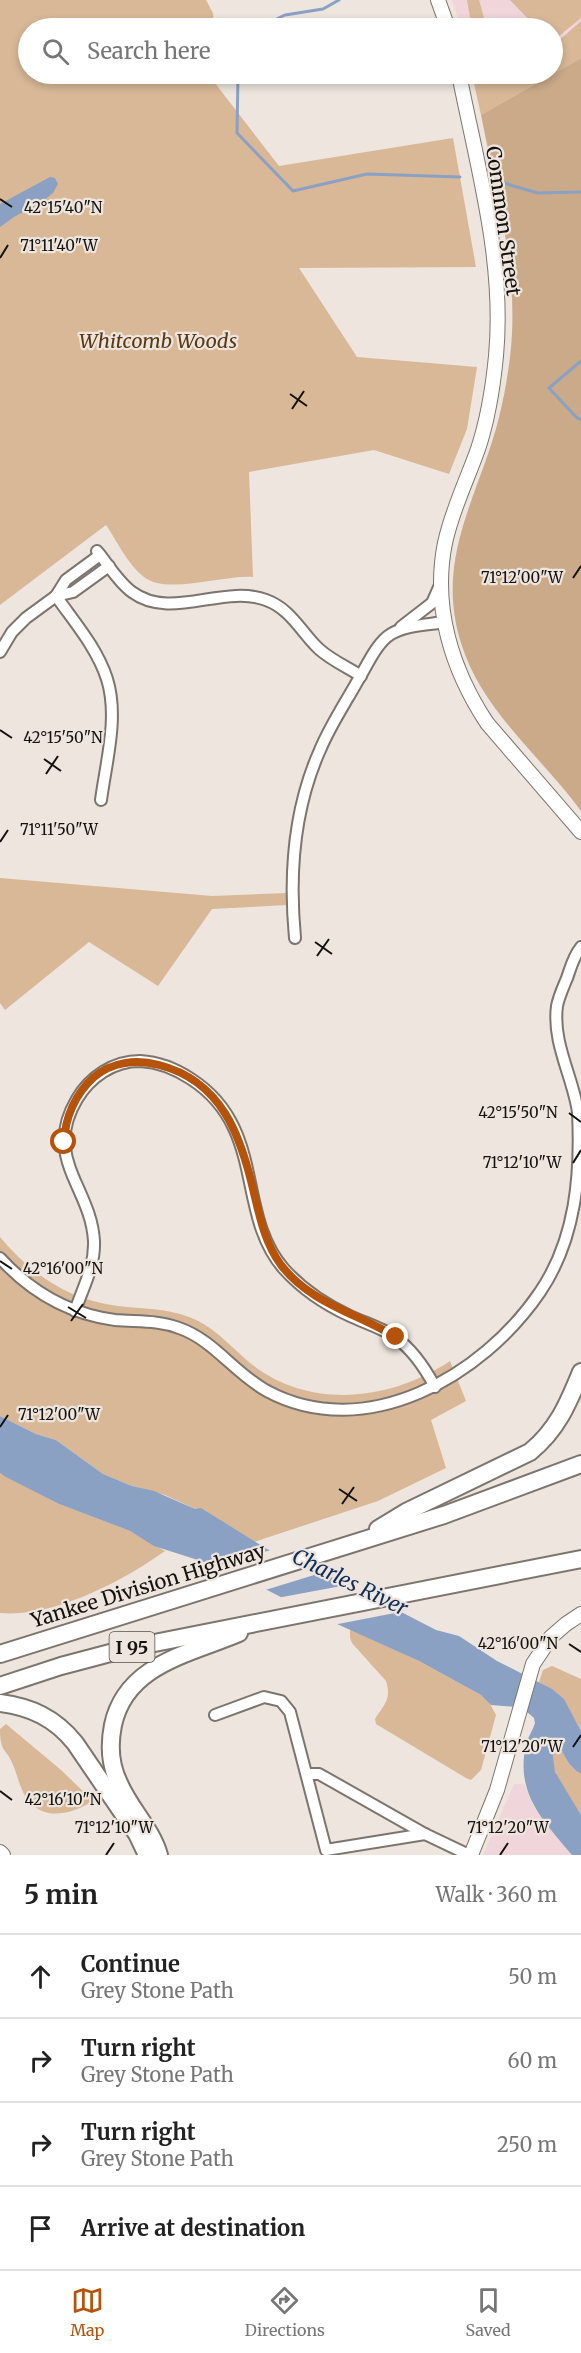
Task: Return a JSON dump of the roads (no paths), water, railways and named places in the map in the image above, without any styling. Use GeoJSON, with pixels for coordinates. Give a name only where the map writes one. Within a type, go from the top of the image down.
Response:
{"type":"FeatureCollection","features":[{"type":"Feature","properties":{"kind":"highway"},"geometry":{"type":"LineString","coordinates":[[354,1543],[406,1512],[530,1452],[543,1442],[558,1424],[581,1372]]}},
{"type":"Feature","properties":{"kind":"highway","name":"Yankee Division Highway"},"geometry":{"type":"LineString","coordinates":[[0,1654],[461,1509],[581,1464]]}},
{"type":"Feature","properties":{"kind":"highway","name":"I 95"},"geometry":{"type":"LineString","coordinates":[[0,1686],[129,1648],[581,1559]]}},
{"type":"Feature","properties":{"kind":"highway"},"geometry":{"type":"LineString","coordinates":[[159,1855],[150,1833],[125,1796],[115,1774],[110,1742],[118,1708],[135,1683],[161,1664],[267,1620]]}},
{"type":"Feature","properties":{"kind":"highway"},"geometry":{"type":"LineString","coordinates":[[0,1703],[32,1710],[49,1718],[63,1730],[137,1834],[147,1855]]}},
{"type":"Feature","properties":{"kind":"main road"},"geometry":{"type":"LineString","coordinates":[[438,0],[444,18]]}},
{"type":"Feature","properties":{"kind":"main road","name":"Common Street"},"geometry":{"type":"LineString","coordinates":[[461,84],[492,244],[497,286],[496,343],[484,427],[447,534],[441,584],[444,622],[465,686],[487,723],[581,832]]}},
{"type":"Feature","properties":{"kind":"main road"},"geometry":{"type":"LineString","coordinates":[[470,1855],[497,1790],[531,1669],[538,1654],[551,1637],[566,1623],[581,1614]]}},
{"type":"Feature","properties":{"kind":"street"},"geometry":{"type":"LineString","coordinates":[[56,597],[66,580],[99,553],[129,590],[153,602],[175,603],[242,595],[273,603],[291,616],[321,651],[361,676]]}},
{"type":"Feature","properties":{"kind":"street"},"geometry":{"type":"LineString","coordinates":[[0,652],[16,627],[56,597],[73,592],[109,566]]}},
{"type":"Feature","properties":{"kind":"street","name":"Common Street"},"geometry":{"type":"LineString","coordinates":[[295,938],[292,902],[297,833],[310,779],[324,740],[384,641],[428,608],[441,584]]}},
{"type":"Feature","properties":{"kind":"street"},"geometry":{"type":"LineString","coordinates":[[56,597],[91,647],[110,689],[111,724],[101,800]]}},
{"type":"Feature","properties":{"kind":"street"},"geometry":{"type":"LineString","coordinates":[[392,633],[410,627],[444,622]]}},
{"type":"Feature","properties":{"kind":"street"},"geometry":{"type":"LineString","coordinates":[[0,1258],[33,1288],[75,1311],[115,1320],[163,1323],[187,1331],[208,1343],[258,1386],[303,1405],[339,1409],[370,1407],[403,1400],[435,1387],[492,1345],[524,1313],[551,1274],[569,1232],[578,1194],[581,1148],[576,1102],[560,1044],[556,1020],[559,1000],[574,956],[581,947]]}},
{"type":"Feature","properties":{"kind":"street"},"geometry":{"type":"LineString","coordinates":[[567,978],[581,966]]}},
{"type":"Feature","properties":{"kind":"street"},"geometry":{"type":"LineString","coordinates":[[75,1311],[90,1275],[94,1243],[88,1212],[66,1158],[65,1135],[68,1120],[82,1090],[98,1074],[126,1062],[141,1061],[156,1064],[180,1072],[195,1082],[217,1101],[228,1116],[244,1152],[264,1234],[281,1266],[298,1283],[324,1302],[396,1337],[414,1355],[435,1387]]}},
{"type":"Feature","properties":{"kind":"street"},"geometry":{"type":"LineString","coordinates":[[215,1715],[264,1697],[281,1701],[290,1713],[326,1850],[425,1834]]}},
{"type":"Feature","properties":{"kind":"street"},"geometry":{"type":"LineString","coordinates":[[307,1774],[319,1774],[425,1834],[470,1855]]}},
{"type":"Feature","properties":{"kind":"water"},"geometry":{"type":"Polygon","coordinates":[[[50,177],[55,178],[58,184],[53,193],[0,227],[0,204],[50,177]]]}},
{"type":"Feature","properties":{"kind":"water"},"geometry":{"type":"Polygon","coordinates":[[[0,1416],[36,1434],[56,1440],[103,1474],[132,1486],[154,1491],[195,1509],[201,1508],[267,1549],[347,1584],[436,1630],[459,1636],[497,1661],[552,1689],[564,1699],[581,1731],[581,1774],[569,1763],[556,1740],[552,1750],[555,1772],[581,1815],[581,1855],[572,1855],[561,1842],[542,1818],[528,1792],[524,1778],[524,1762],[526,1744],[535,1723],[534,1718],[527,1712],[516,1707],[491,1705],[481,1695],[419,1661],[306,1610],[226,1569],[154,1546],[130,1531],[59,1504],[6,1477],[0,1473],[0,1416]]]}},
{"type":"Feature","properties":{"kind":"waterway"},"geometry":{"type":"LineString","coordinates":[[279,18],[323,9],[339,0]]}},
{"type":"Feature","properties":{"kind":"waterway"},"geometry":{"type":"LineString","coordinates":[[238,84],[237,133],[293,191],[367,174],[460,177]]}},
{"type":"Feature","properties":{"kind":"waterway"},"geometry":{"type":"LineString","coordinates":[[500,182],[538,193],[581,192]]}},
{"type":"Feature","properties":{"kind":"waterway"},"geometry":{"type":"LineString","coordinates":[[581,361],[549,388],[581,420]]}},
{"type":"Feature","properties":{"kind":"park label","name":"Whitcomb Woods"},"geometry":{"type":"Point","coordinates":[158,340]}},
{"type":"Feature","properties":{"kind":"water label","name":"Charles River"},"geometry":{"type":"Point","coordinates":[350,1582]}}]}
